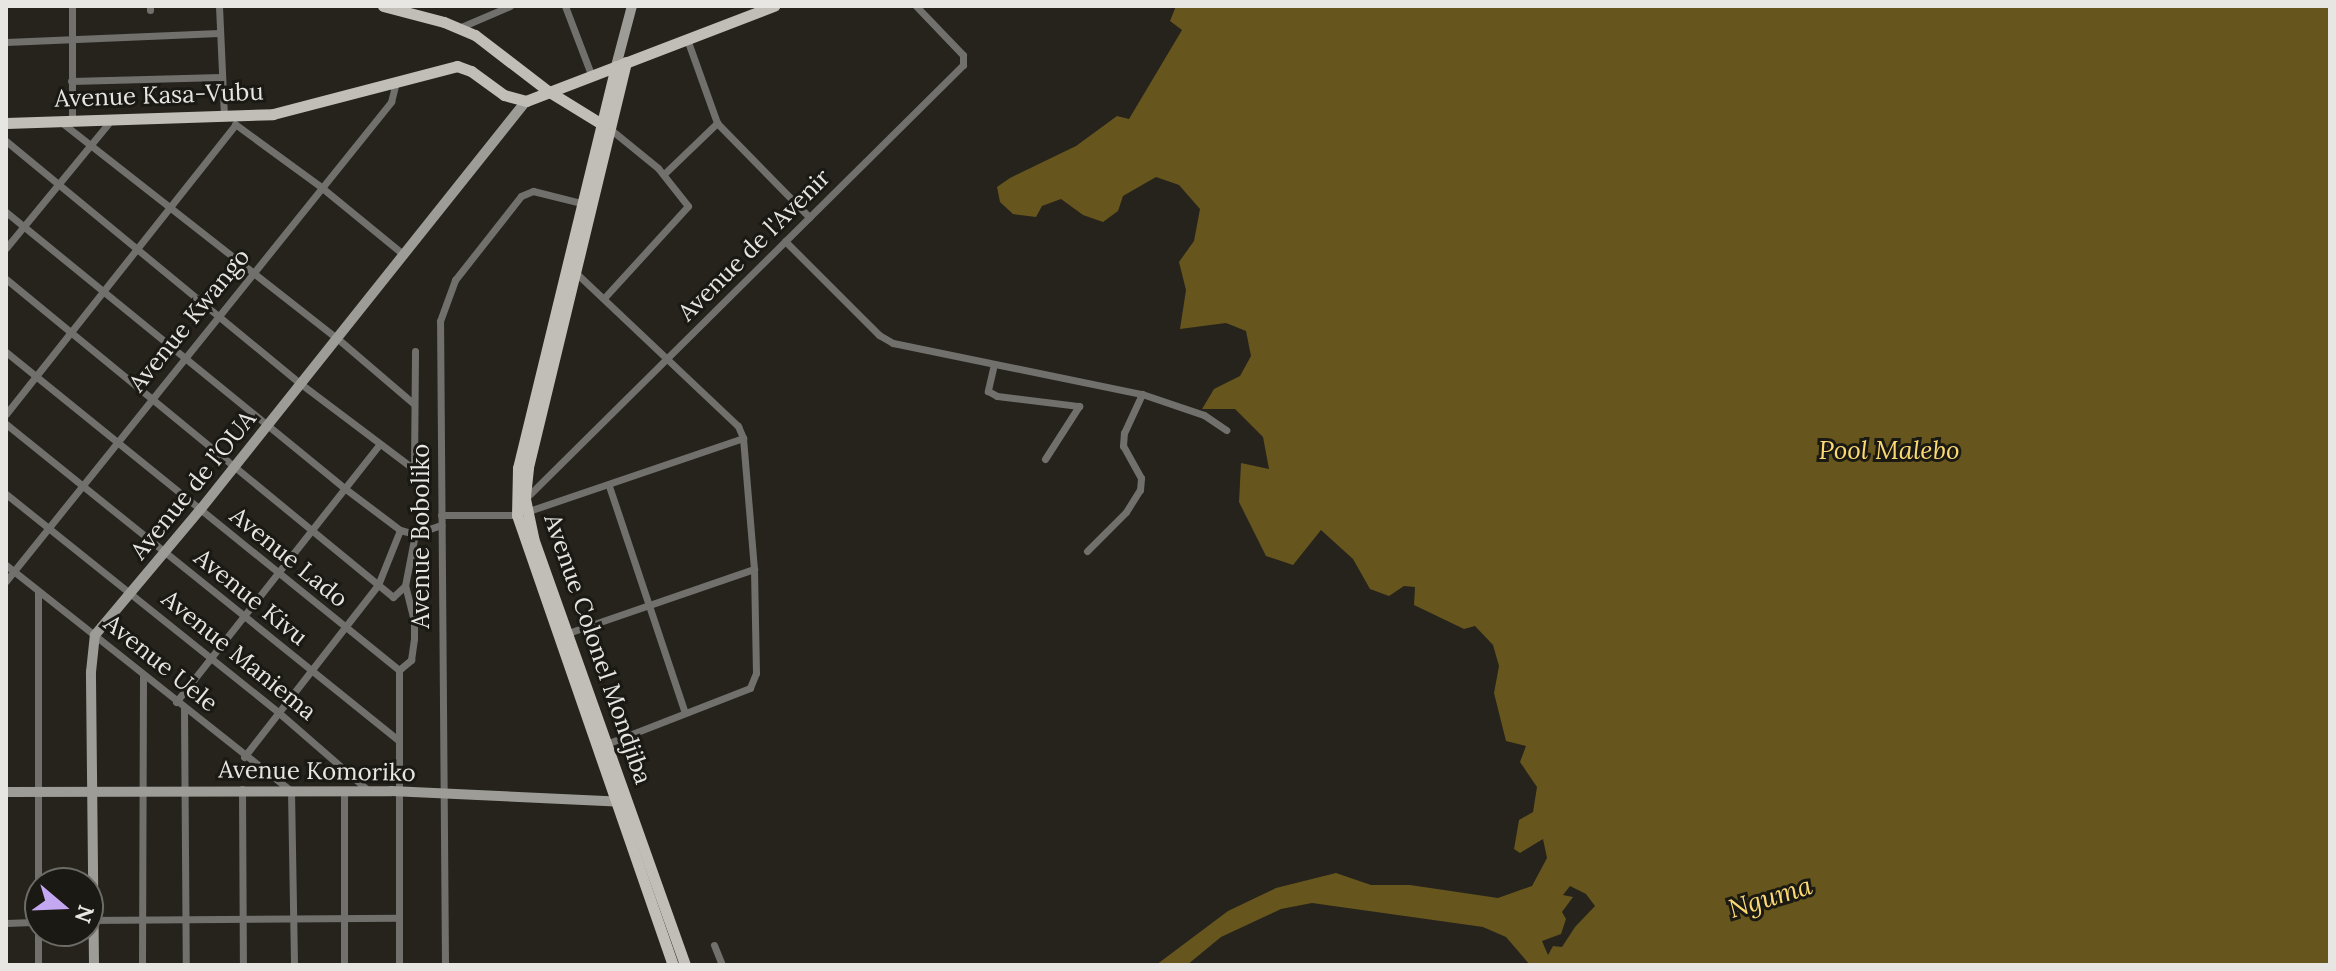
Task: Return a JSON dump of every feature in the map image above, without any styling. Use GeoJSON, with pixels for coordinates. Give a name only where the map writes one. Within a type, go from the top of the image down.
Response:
{"type":"FeatureCollection","features":[{"type":"Feature","properties":{"kind":"main road"},"geometry":{"type":"LineString","coordinates":[[383,6],[461,27],[483,40],[548,91],[605,126]]}},
{"type":"Feature","properties":{"kind":"main road"},"geometry":{"type":"LineString","coordinates":[[526,101],[774,6]]}},
{"type":"Feature","properties":{"kind":"main road","name":"Avenue Colonel Mondjiba"},"geometry":{"type":"LineString","coordinates":[[621,64],[518,468],[521,508],[673,965]]}},
{"type":"Feature","properties":{"kind":"main road","name":"Avenue Kasa-Vubu"},"geometry":{"type":"LineString","coordinates":[[6,123],[113,117],[224,117],[286,112],[430,71],[464,67],[504,95],[526,101]]}},
{"type":"Feature","properties":{"kind":"main road","name":"Avenue Colonel Mondjiba"},"geometry":{"type":"LineString","coordinates":[[570,270],[581,203],[605,126]]}},
{"type":"Feature","properties":{"kind":"main road","name":"Avenue Colonel Mondjiba"},"geometry":{"type":"LineString","coordinates":[[521,508],[606,744],[621,802],[685,965]]}},
{"type":"Feature","properties":{"kind":"street"},"geometry":{"type":"LineString","coordinates":[[72,6],[72,119]]}},
{"type":"Feature","properties":{"kind":"street"},"geometry":{"type":"LineString","coordinates":[[219,6],[224,117],[321,187],[404,255]]}},
{"type":"Feature","properties":{"kind":"street"},"geometry":{"type":"LineString","coordinates":[[461,27],[510,6]]}},
{"type":"Feature","properties":{"kind":"street"},"geometry":{"type":"LineString","coordinates":[[565,6],[591,74]]}},
{"type":"Feature","properties":{"kind":"street"},"geometry":{"type":"LineString","coordinates":[[621,64],[624,34],[632,6]]}},
{"type":"Feature","properties":{"kind":"street","name":"Avenue de l'Avenir"},"geometry":{"type":"LineString","coordinates":[[521,508],[963,65],[963,55],[916,6]]}},
{"type":"Feature","properties":{"kind":"street"},"geometry":{"type":"LineString","coordinates":[[6,42],[219,33]]}},
{"type":"Feature","properties":{"kind":"street"},"geometry":{"type":"LineString","coordinates":[[687,39],[717,123],[809,217]]}},
{"type":"Feature","properties":{"kind":"street"},"geometry":{"type":"LineString","coordinates":[[71,81],[221,77]]}},
{"type":"Feature","properties":{"kind":"street","name":"Avenue Kwango"},"geometry":{"type":"LineString","coordinates":[[6,581],[391,102],[396,82]]}},
{"type":"Feature","properties":{"kind":"street","name":"Avenue de l’OUA"},"geometry":{"type":"LineString","coordinates":[[95,635],[268,426],[526,101]]}},
{"type":"Feature","properties":{"kind":"street"},"geometry":{"type":"LineString","coordinates":[[6,248],[113,117]]}},
{"type":"Feature","properties":{"kind":"street"},"geometry":{"type":"LineString","coordinates":[[59,121],[338,339],[413,403]]}},
{"type":"Feature","properties":{"kind":"street"},"geometry":{"type":"LineString","coordinates":[[664,174],[717,123]]}},
{"type":"Feature","properties":{"kind":"street"},"geometry":{"type":"LineString","coordinates":[[6,414],[235,125]]}},
{"type":"Feature","properties":{"kind":"street"},"geometry":{"type":"LineString","coordinates":[[605,126],[633,144],[687,202],[687,210],[605,297]]}},
{"type":"Feature","properties":{"kind":"street"},"geometry":{"type":"LineString","coordinates":[[6,141],[378,446],[414,469],[415,351]]}},
{"type":"Feature","properties":{"kind":"street","name":"Avenue Boboliko"},"geometry":{"type":"LineString","coordinates":[[445,965],[439,330],[452,286],[526,192],[581,203]]}},
{"type":"Feature","properties":{"kind":"street"},"geometry":{"type":"LineString","coordinates":[[6,212],[400,530],[415,534],[441,525]]}},
{"type":"Feature","properties":{"kind":"street"},"geometry":{"type":"LineString","coordinates":[[785,241],[879,335],[893,343],[1142,394],[1204,415],[1226,430]]}},
{"type":"Feature","properties":{"kind":"street"},"geometry":{"type":"LineString","coordinates":[[570,270],[605,297],[732,419],[743,438],[754,569],[756,673],[752,685],[742,694],[606,744]]}},
{"type":"Feature","properties":{"kind":"street"},"geometry":{"type":"LineString","coordinates":[[6,279],[393,597],[405,586]]}},
{"type":"Feature","properties":{"kind":"street","name":"Avenue Lado"},"geometry":{"type":"LineString","coordinates":[[6,352],[115,444],[399,670]]}},
{"type":"Feature","properties":{"kind":"street"},"geometry":{"type":"LineString","coordinates":[[994,364],[988,391],[997,396],[1079,406],[1045,459]]}},
{"type":"Feature","properties":{"kind":"street"},"geometry":{"type":"LineString","coordinates":[[1087,551],[1126,512],[1140,490],[1141,478],[1123,446],[1124,433],[1142,394]]}},
{"type":"Feature","properties":{"kind":"street","name":"Avenue Kivu"},"geometry":{"type":"LineString","coordinates":[[6,424],[398,740]]}},
{"type":"Feature","properties":{"kind":"street"},"geometry":{"type":"LineString","coordinates":[[441,515],[521,508],[609,486],[743,438]]}},
{"type":"Feature","properties":{"kind":"street"},"geometry":{"type":"LineString","coordinates":[[176,702],[275,572],[378,446]]}},
{"type":"Feature","properties":{"kind":"street"},"geometry":{"type":"LineString","coordinates":[[609,486],[685,713]]}},
{"type":"Feature","properties":{"kind":"street","name":"Avenue Maniema"},"geometry":{"type":"LineString","coordinates":[[6,494],[278,712],[369,791]]}},
{"type":"Feature","properties":{"kind":"street"},"geometry":{"type":"LineString","coordinates":[[244,757],[378,585],[400,530]]}},
{"type":"Feature","properties":{"kind":"street"},"geometry":{"type":"LineString","coordinates":[[399,965],[399,670],[414,654],[414,621],[405,586],[415,534]]}},
{"type":"Feature","properties":{"kind":"street","name":"Avenue Uele"},"geometry":{"type":"LineString","coordinates":[[6,565],[244,757],[291,791]]}},
{"type":"Feature","properties":{"kind":"street"},"geometry":{"type":"LineString","coordinates":[[568,633],[754,569]]}},
{"type":"Feature","properties":{"kind":"street"},"geometry":{"type":"LineString","coordinates":[[38,591],[39,867]]}},
{"type":"Feature","properties":{"kind":"street"},"geometry":{"type":"LineString","coordinates":[[91,867],[91,672],[95,635]]}},
{"type":"Feature","properties":{"kind":"street"},"geometry":{"type":"LineString","coordinates":[[142,965],[140,791],[143,675]]}},
{"type":"Feature","properties":{"kind":"street"},"geometry":{"type":"LineString","coordinates":[[184,708],[186,965]]}},
{"type":"Feature","properties":{"kind":"street"},"geometry":{"type":"LineString","coordinates":[[242,789],[243,965]]}},
{"type":"Feature","properties":{"kind":"street"},"geometry":{"type":"LineString","coordinates":[[291,791],[294,965]]}},
{"type":"Feature","properties":{"kind":"street"},"geometry":{"type":"LineString","coordinates":[[344,791],[344,965]]}},
{"type":"Feature","properties":{"kind":"street","name":"Avenue Komoriko"},"geometry":{"type":"LineString","coordinates":[[6,792],[398,791],[621,802]]}},
{"type":"Feature","properties":{"kind":"street"},"geometry":{"type":"LineString","coordinates":[[104,920],[398,918]]}},
{"type":"Feature","properties":{"kind":"street"},"geometry":{"type":"LineString","coordinates":[[714,945],[722,965]]}},
{"type":"Feature","properties":{"kind":"water","name":"Pool Malebo"},"geometry":{"type":"Polygon","coordinates":[[[1176,6],[2330,6],[2330,965],[1530,965],[1506,937],[1483,927],[1312,903],[1281,909],[1221,937],[1187,965],[1156,965],[1228,911],[1276,888],[1336,873],[1371,885],[1410,885],[1498,898],[1532,886],[1547,858],[1543,839],[1520,853],[1514,849],[1519,820],[1533,812],[1537,787],[1520,762],[1526,746],[1506,741],[1494,693],[1499,666],[1493,645],[1475,626],[1464,629],[1414,605],[1415,587],[1404,586],[1389,596],[1370,589],[1353,559],[1321,530],[1293,565],[1266,556],[1239,502],[1241,463],[1269,469],[1263,437],[1235,409],[1202,409],[1214,389],[1240,376],[1251,356],[1246,331],[1226,323],[1180,329],[1186,290],[1179,262],[1194,241],[1200,209],[1179,185],[1156,177],[1123,196],[1118,211],[1103,222],[1083,215],[1061,199],[1042,206],[1036,217],[1013,214],[1000,202],[997,187],[1010,178],[1076,146],[1117,116],[1129,119],[1182,30],[1170,21],[1176,6]],[[1570,886],[1563,895],[1573,897],[1562,912],[1566,919],[1561,934],[1542,941],[1548,955],[1553,946],[1562,947],[1575,927],[1595,906],[1586,894],[1570,886]]]}},
{"type":"Feature","properties":{"kind":"water label","name":"Nguma"},"geometry":{"type":"Point","coordinates":[1770,897]}}]}
